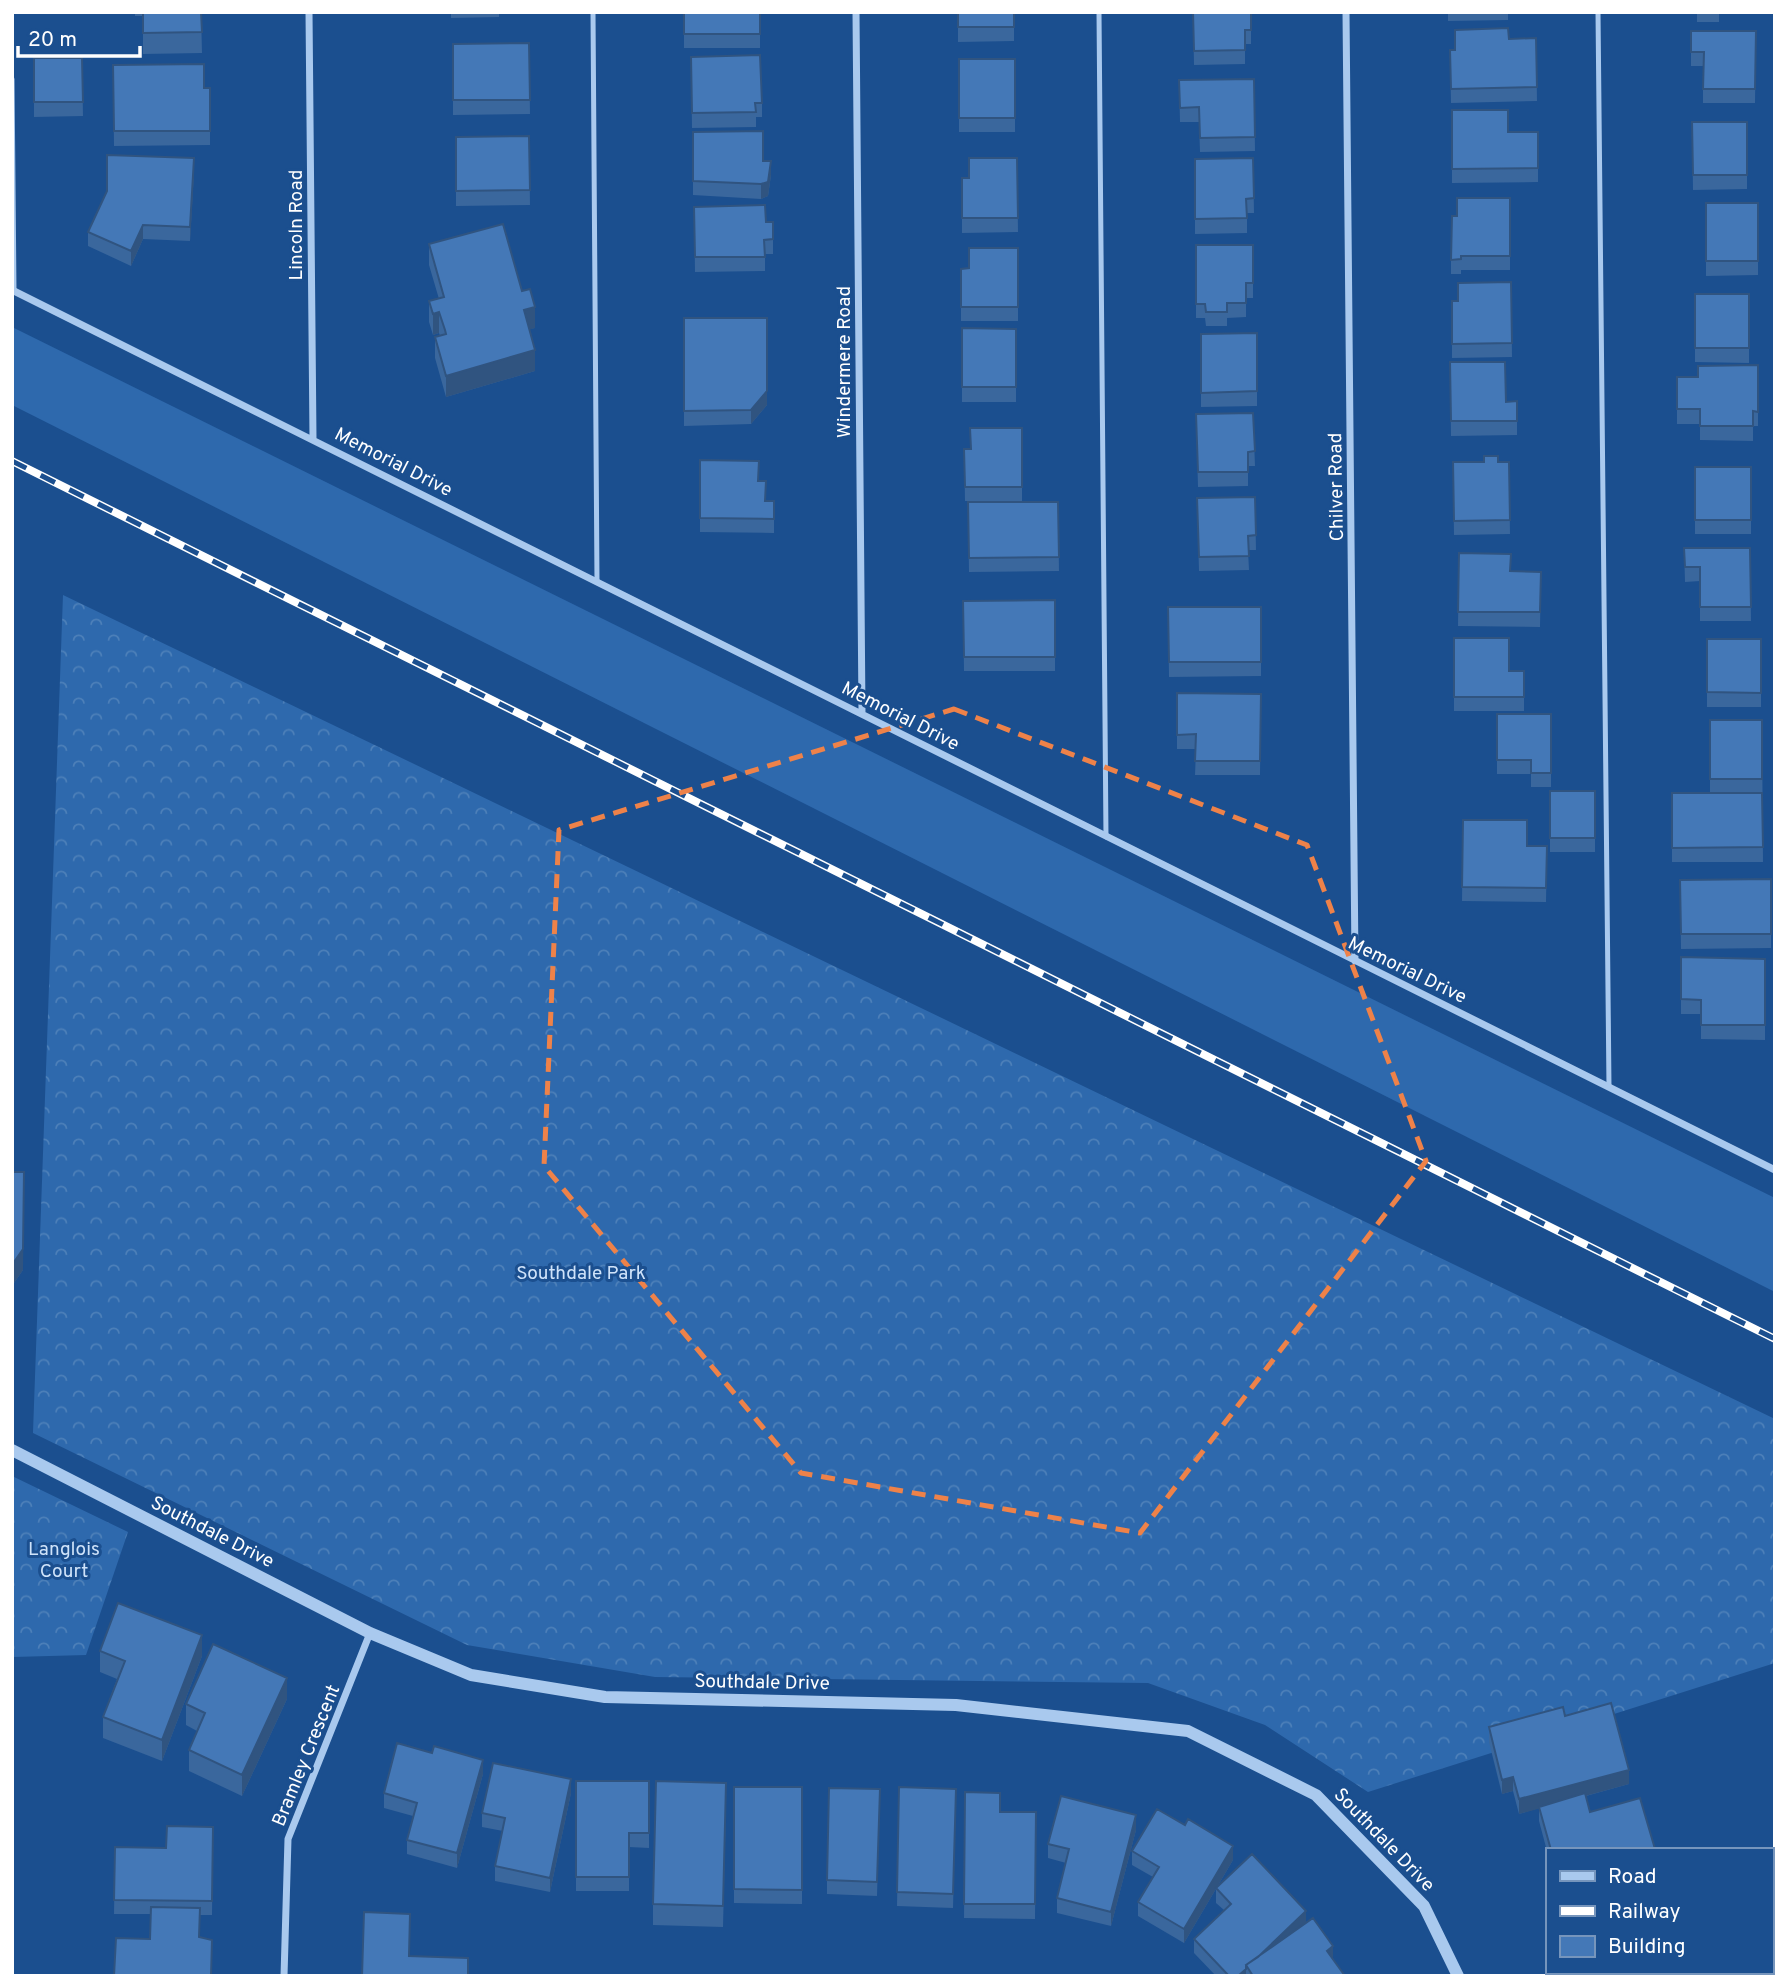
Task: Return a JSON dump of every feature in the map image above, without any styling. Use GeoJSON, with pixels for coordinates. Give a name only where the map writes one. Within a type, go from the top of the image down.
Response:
{"type":"FeatureCollection","features":[{"type":"Feature","properties":{"kind":"street","name":"Lincoln Road"},"geometry":{"type":"LineString","coordinates":[[309,12],[313,438]]}},
{"type":"Feature","properties":{"kind":"street","name":"Windermere Road"},"geometry":{"type":"LineString","coordinates":[[856,12],[862,712]]}},
{"type":"Feature","properties":{"kind":"street","name":"Chilver Road"},"geometry":{"type":"LineString","coordinates":[[1346,12],[1354,961]]}},
{"type":"Feature","properties":{"kind":"street","name":"Memorial Drive"},"geometry":{"type":"LineString","coordinates":[[13,291],[313,438],[1775,1170]]}},
{"type":"Feature","properties":{"kind":"street","name":"Southdale Drive"},"geometry":{"type":"LineString","coordinates":[[12,1450],[370,1633],[471,1675],[605,1697],[956,1705],[1188,1731],[1316,1795],[1424,1906],[1458,1976]]}},
{"type":"Feature","properties":{"kind":"street","name":"Bramley Crescent"},"geometry":{"type":"LineString","coordinates":[[284,1976],[288,1839],[370,1633]]}},
{"type":"Feature","properties":{"kind":"lane"},"geometry":{"type":"LineString","coordinates":[[593,12],[597,582]]}},
{"type":"Feature","properties":{"kind":"lane"},"geometry":{"type":"LineString","coordinates":[[1099,12],[1106,837]]}},
{"type":"Feature","properties":{"kind":"lane"},"geometry":{"type":"LineString","coordinates":[[1598,12],[1609,1087]]}},
{"type":"Feature","properties":{"kind":"lane"},"geometry":{"type":"LineString","coordinates":[[12,79],[13,291]]}},
{"type":"Feature","properties":{"kind":"highlighted area"},"geometry":{"type":"Polygon","coordinates":[[[954,709],[1307,845],[1426,1161],[1140,1533],[801,1473],[544,1166],[559,830],[954,709]]]}},
{"type":"Feature","properties":{"kind":"green space"},"geometry":{"type":"Polygon","coordinates":[[[12,327],[1775,1198],[1775,1292],[12,405],[12,327]]]}},
{"type":"Feature","properties":{"kind":"green space","name":"Southdale Park"},"geometry":{"type":"Polygon","coordinates":[[[63,595],[1775,1419],[1775,1663],[1368,1792],[1265,1725],[1148,1683],[655,1677],[467,1645],[33,1433],[63,595]]]}},
{"type":"Feature","properties":{"kind":"green space","name":"Langlois Court"},"geometry":{"type":"Polygon","coordinates":[[[12,1476],[128,1532],[86,1655],[12,1657],[12,1476]]]}},
{"type":"Feature","properties":{"kind":"building"},"geometry":{"type":"Polygon","coordinates":[[[143,12],[201,12],[202,32],[143,33],[143,12]]]}},
{"type":"Feature","properties":{"kind":"building"},"geometry":{"type":"Polygon","coordinates":[[[684,12],[760,12],[760,34],[684,34],[684,12]]]}},
{"type":"Feature","properties":{"kind":"building"},"geometry":{"type":"Polygon","coordinates":[[[958,12],[1014,12],[1014,27],[958,27],[958,12]]]}},
{"type":"Feature","properties":{"kind":"building"},"geometry":{"type":"Polygon","coordinates":[[[1193,12],[1251,12],[1251,30],[1245,30],[1245,50],[1194,51],[1193,12]]]}},
{"type":"Feature","properties":{"kind":"building"},"geometry":{"type":"Polygon","coordinates":[[[1508,28],[1509,39],[1536,38],[1537,87],[1451,89],[1450,50],[1455,50],[1455,30],[1508,28]]]}},
{"type":"Feature","properties":{"kind":"building"},"geometry":{"type":"Polygon","coordinates":[[[1691,31],[1756,31],[1755,89],[1703,89],[1704,52],[1691,52],[1691,31]]]}},
{"type":"Feature","properties":{"kind":"building"},"geometry":{"type":"Polygon","coordinates":[[[529,43],[530,100],[453,100],[453,44],[529,43]]]}},
{"type":"Feature","properties":{"kind":"building"},"geometry":{"type":"Polygon","coordinates":[[[760,55],[762,103],[755,103],[756,112],[692,113],[691,57],[760,55]]]}},
{"type":"Feature","properties":{"kind":"building"},"geometry":{"type":"Polygon","coordinates":[[[34,58],[82,58],[83,102],[34,102],[34,58]]]}},
{"type":"Feature","properties":{"kind":"building"},"geometry":{"type":"Polygon","coordinates":[[[959,59],[1015,59],[1015,118],[959,118],[959,59]]]}},
{"type":"Feature","properties":{"kind":"building"},"geometry":{"type":"Polygon","coordinates":[[[204,64],[204,88],[210,88],[210,131],[114,131],[113,65],[204,64]]]}},
{"type":"Feature","properties":{"kind":"building"},"geometry":{"type":"Polygon","coordinates":[[[1254,79],[1255,137],[1200,138],[1199,107],[1180,108],[1179,80],[1254,79]]]}},
{"type":"Feature","properties":{"kind":"building"},"geometry":{"type":"Polygon","coordinates":[[[1452,110],[1508,110],[1508,132],[1538,132],[1538,168],[1452,169],[1452,110]]]}},
{"type":"Feature","properties":{"kind":"building"},"geometry":{"type":"Polygon","coordinates":[[[1692,122],[1747,122],[1747,175],[1693,175],[1692,122]]]}},
{"type":"Feature","properties":{"kind":"building"},"geometry":{"type":"Polygon","coordinates":[[[763,131],[763,161],[771,161],[768,182],[693,181],[693,132],[763,131]]]}},
{"type":"Feature","properties":{"kind":"building"},"geometry":{"type":"Polygon","coordinates":[[[529,136],[530,190],[456,191],[456,137],[529,136]]]}},
{"type":"Feature","properties":{"kind":"building"},"geometry":{"type":"Polygon","coordinates":[[[107,155],[194,158],[190,227],[143,225],[131,251],[88,232],[107,191],[107,155]]]}},
{"type":"Feature","properties":{"kind":"building"},"geometry":{"type":"Polygon","coordinates":[[[969,158],[1017,158],[1018,218],[962,218],[962,178],[969,178],[969,158]]]}},
{"type":"Feature","properties":{"kind":"building"},"geometry":{"type":"Polygon","coordinates":[[[1253,158],[1254,198],[1246,199],[1247,218],[1195,219],[1195,159],[1253,158]]]}},
{"type":"Feature","properties":{"kind":"building"},"geometry":{"type":"Polygon","coordinates":[[[1457,198],[1510,198],[1510,256],[1461,256],[1461,259],[1451,260],[1452,216],[1457,216],[1457,198]]]}},
{"type":"Feature","properties":{"kind":"building"},"geometry":{"type":"Polygon","coordinates":[[[1706,203],[1758,203],[1758,261],[1706,261],[1706,203]]]}},
{"type":"Feature","properties":{"kind":"building"},"geometry":{"type":"Polygon","coordinates":[[[765,205],[766,222],[773,222],[773,239],[764,240],[765,257],[695,257],[694,207],[765,205]]]}},
{"type":"Feature","properties":{"kind":"building"},"geometry":{"type":"Polygon","coordinates":[[[503,224],[522,291],[530,289],[535,307],[524,310],[535,350],[446,376],[435,337],[446,334],[439,312],[433,314],[429,301],[444,297],[429,244],[503,224]]]}},
{"type":"Feature","properties":{"kind":"building"},"geometry":{"type":"Polygon","coordinates":[[[1196,245],[1253,245],[1253,283],[1246,283],[1246,303],[1227,303],[1227,312],[1206,312],[1205,304],[1196,304],[1196,245]]]}},
{"type":"Feature","properties":{"kind":"building"},"geometry":{"type":"Polygon","coordinates":[[[969,248],[1018,248],[1018,307],[961,307],[961,269],[969,268],[969,248]]]}},
{"type":"Feature","properties":{"kind":"building"},"geometry":{"type":"Polygon","coordinates":[[[1511,282],[1512,343],[1452,344],[1452,301],[1458,301],[1458,283],[1511,282]]]}},
{"type":"Feature","properties":{"kind":"building"},"geometry":{"type":"Polygon","coordinates":[[[1695,294],[1749,294],[1749,348],[1695,348],[1695,294]]]}},
{"type":"Feature","properties":{"kind":"building"},"geometry":{"type":"Polygon","coordinates":[[[684,318],[767,318],[767,391],[751,410],[684,411],[684,318]]]}},
{"type":"Feature","properties":{"kind":"building"},"geometry":{"type":"Polygon","coordinates":[[[962,328],[1016,329],[1016,387],[962,387],[962,328]]]}},
{"type":"Feature","properties":{"kind":"building"},"geometry":{"type":"Polygon","coordinates":[[[1257,333],[1257,391],[1201,393],[1201,334],[1257,333]]]}},
{"type":"Feature","properties":{"kind":"building"},"geometry":{"type":"Polygon","coordinates":[[[1450,362],[1505,362],[1506,402],[1517,401],[1517,421],[1451,421],[1450,362]]]}},
{"type":"Feature","properties":{"kind":"building"},"geometry":{"type":"Polygon","coordinates":[[[1758,365],[1758,412],[1753,411],[1753,426],[1700,426],[1700,409],[1677,409],[1677,377],[1698,377],[1698,366],[1758,365]]]}},
{"type":"Feature","properties":{"kind":"building"},"geometry":{"type":"Polygon","coordinates":[[[1253,413],[1255,451],[1248,452],[1248,472],[1198,472],[1196,414],[1253,413]]]}},
{"type":"Feature","properties":{"kind":"building"},"geometry":{"type":"Polygon","coordinates":[[[970,428],[1022,428],[1022,487],[965,487],[964,449],[971,449],[970,428]]]}},
{"type":"Feature","properties":{"kind":"building"},"geometry":{"type":"Polygon","coordinates":[[[1484,456],[1498,456],[1498,462],[1509,462],[1510,520],[1454,521],[1453,462],[1484,462],[1484,456]]]}},
{"type":"Feature","properties":{"kind":"building"},"geometry":{"type":"Polygon","coordinates":[[[700,460],[759,461],[758,481],[766,481],[765,501],[774,501],[774,519],[700,518],[700,460]]]}},
{"type":"Feature","properties":{"kind":"building"},"geometry":{"type":"Polygon","coordinates":[[[1695,467],[1751,467],[1751,520],[1695,520],[1695,467]]]}},
{"type":"Feature","properties":{"kind":"building"},"geometry":{"type":"Polygon","coordinates":[[[1255,497],[1256,535],[1248,536],[1249,556],[1199,557],[1197,498],[1255,497]]]}},
{"type":"Feature","properties":{"kind":"building"},"geometry":{"type":"Polygon","coordinates":[[[968,502],[1058,502],[1059,557],[969,558],[968,502]]]}},
{"type":"Feature","properties":{"kind":"building"},"geometry":{"type":"Polygon","coordinates":[[[1684,548],[1750,548],[1751,607],[1700,607],[1700,567],[1685,567],[1684,548]]]}},
{"type":"Feature","properties":{"kind":"building"},"geometry":{"type":"Polygon","coordinates":[[[1459,553],[1511,554],[1510,571],[1541,572],[1540,612],[1458,612],[1459,553]]]}},
{"type":"Feature","properties":{"kind":"building"},"geometry":{"type":"Polygon","coordinates":[[[1055,600],[1055,657],[964,657],[963,601],[1055,600]]]}},
{"type":"Feature","properties":{"kind":"building"},"geometry":{"type":"Polygon","coordinates":[[[1168,607],[1261,607],[1261,662],[1169,662],[1168,607]]]}},
{"type":"Feature","properties":{"kind":"building"},"geometry":{"type":"Polygon","coordinates":[[[1454,638],[1509,638],[1509,671],[1524,671],[1524,697],[1454,697],[1454,638]]]}},
{"type":"Feature","properties":{"kind":"building"},"geometry":{"type":"Polygon","coordinates":[[[1707,639],[1761,639],[1761,693],[1707,692],[1707,639]]]}},
{"type":"Feature","properties":{"kind":"building"},"geometry":{"type":"Polygon","coordinates":[[[1177,693],[1261,694],[1260,761],[1195,761],[1196,734],[1177,735],[1177,693]]]}},
{"type":"Feature","properties":{"kind":"building"},"geometry":{"type":"Polygon","coordinates":[[[1497,714],[1551,714],[1551,773],[1531,773],[1531,760],[1497,760],[1497,714]]]}},
{"type":"Feature","properties":{"kind":"building"},"geometry":{"type":"Polygon","coordinates":[[[1710,720],[1762,720],[1762,779],[1710,779],[1710,720]]]}},
{"type":"Feature","properties":{"kind":"building"},"geometry":{"type":"Polygon","coordinates":[[[1550,791],[1595,791],[1595,838],[1550,838],[1550,791]]]}},
{"type":"Feature","properties":{"kind":"building"},"geometry":{"type":"Polygon","coordinates":[[[1672,793],[1762,793],[1763,847],[1672,848],[1672,793]]]}},
{"type":"Feature","properties":{"kind":"building"},"geometry":{"type":"Polygon","coordinates":[[[1463,820],[1527,820],[1527,846],[1547,846],[1546,888],[1462,887],[1463,820]]]}},
{"type":"Feature","properties":{"kind":"building"},"geometry":{"type":"Polygon","coordinates":[[[1771,879],[1771,934],[1681,934],[1680,880],[1771,879]]]}},
{"type":"Feature","properties":{"kind":"building"},"geometry":{"type":"Polygon","coordinates":[[[1681,957],[1765,959],[1765,1025],[1701,1025],[1701,1000],[1681,999],[1681,957]]]}},
{"type":"Feature","properties":{"kind":"building"},"geometry":{"type":"Polygon","coordinates":[[[12,1172],[24,1172],[23,1249],[14,1262],[12,1262],[12,1172]]]}},
{"type":"Feature","properties":{"kind":"building"},"geometry":{"type":"Polygon","coordinates":[[[118,1603],[202,1635],[162,1740],[103,1717],[125,1661],[100,1651],[118,1603]]]}},
{"type":"Feature","properties":{"kind":"building"},"geometry":{"type":"Polygon","coordinates":[[[213,1644],[287,1678],[242,1775],[189,1750],[205,1713],[186,1704],[213,1644]]]}},
{"type":"Feature","properties":{"kind":"building"},"geometry":{"type":"Polygon","coordinates":[[[1611,1703],[1629,1770],[1519,1799],[1513,1777],[1502,1780],[1489,1727],[1563,1707],[1565,1716],[1611,1703]]]}},
{"type":"Feature","properties":{"kind":"building"},"geometry":{"type":"Polygon","coordinates":[[[397,1743],[432,1753],[434,1746],[483,1760],[457,1853],[407,1840],[417,1803],[384,1793],[397,1743]]]}},
{"type":"Feature","properties":{"kind":"building"},"geometry":{"type":"Polygon","coordinates":[[[493,1763],[571,1779],[550,1878],[495,1866],[505,1818],[482,1813],[493,1763]]]}},
{"type":"Feature","properties":{"kind":"building"},"geometry":{"type":"Polygon","coordinates":[[[576,1781],[649,1781],[649,1833],[629,1833],[629,1877],[576,1877],[576,1781]]]}},
{"type":"Feature","properties":{"kind":"building"},"geometry":{"type":"Polygon","coordinates":[[[656,1781],[726,1783],[723,1906],[653,1904],[656,1781]]]}},
{"type":"Feature","properties":{"kind":"building"},"geometry":{"type":"Polygon","coordinates":[[[734,1787],[802,1787],[802,1890],[734,1889],[734,1787]]]}},
{"type":"Feature","properties":{"kind":"building"},"geometry":{"type":"Polygon","coordinates":[[[899,1787],[956,1789],[953,1894],[897,1892],[899,1787]]]}},
{"type":"Feature","properties":{"kind":"building"},"geometry":{"type":"Polygon","coordinates":[[[829,1788],[880,1789],[877,1882],[827,1880],[829,1788]]]}},
{"type":"Feature","properties":{"kind":"building"},"geometry":{"type":"Polygon","coordinates":[[[965,1792],[1000,1793],[1000,1812],[1036,1812],[1035,1904],[964,1904],[965,1792]]]}},
{"type":"Feature","properties":{"kind":"building"},"geometry":{"type":"Polygon","coordinates":[[[1585,1793],[1590,1812],[1640,1798],[1655,1848],[1550,1848],[1539,1807],[1585,1793]]]}},
{"type":"Feature","properties":{"kind":"building"},"geometry":{"type":"Polygon","coordinates":[[[1061,1796],[1136,1815],[1111,1912],[1057,1898],[1069,1849],[1048,1844],[1061,1796]]]}},
{"type":"Feature","properties":{"kind":"building"},"geometry":{"type":"Polygon","coordinates":[[[1157,1809],[1185,1825],[1188,1819],[1233,1846],[1184,1929],[1138,1902],[1159,1867],[1132,1851],[1157,1809]]]}},
{"type":"Feature","properties":{"kind":"building"},"geometry":{"type":"Polygon","coordinates":[[[167,1826],[213,1827],[212,1901],[114,1900],[115,1847],[166,1848],[167,1826]]]}},
{"type":"Feature","properties":{"kind":"building"},"geometry":{"type":"Polygon","coordinates":[[[1252,1854],[1306,1911],[1246,1965],[1246,1969],[1238,1976],[1229,1976],[1194,1939],[1231,1904],[1216,1888],[1252,1854]]]}},
{"type":"Feature","properties":{"kind":"building"},"geometry":{"type":"Polygon","coordinates":[[[151,1907],[200,1908],[199,1937],[212,1940],[211,1976],[114,1976],[116,1938],[150,1939],[151,1907]]]}},
{"type":"Feature","properties":{"kind":"building"},"geometry":{"type":"Polygon","coordinates":[[[1773,1907],[1775,1907],[1775,1929],[1773,1907]]]}},
{"type":"Feature","properties":{"kind":"building"},"geometry":{"type":"Polygon","coordinates":[[[364,1912],[410,1914],[409,1956],[468,1958],[468,1976],[362,1976],[364,1912]]]}},
{"type":"Feature","properties":{"kind":"building"},"geometry":{"type":"Polygon","coordinates":[[[1313,1918],[1333,1946],[1327,1951],[1345,1976],[1253,1976],[1246,1965],[1313,1918]]]}},
{"type":"Feature","properties":{"kind":"building"},"geometry":{"type":"Polygon","coordinates":[[[1775,1935],[1773,1962],[1773,1936],[1775,1935]]]}},
{"type":"Feature","properties":{"kind":"building"},"geometry":{"type":"Polygon","coordinates":[[[1624,1974],[1694,1976],[1624,1976],[1624,1974]]]}},
{"type":"Feature","properties":{"kind":"railway"},"geometry":{"type":"LineString","coordinates":[[12,461],[1775,1339]]}}]}
